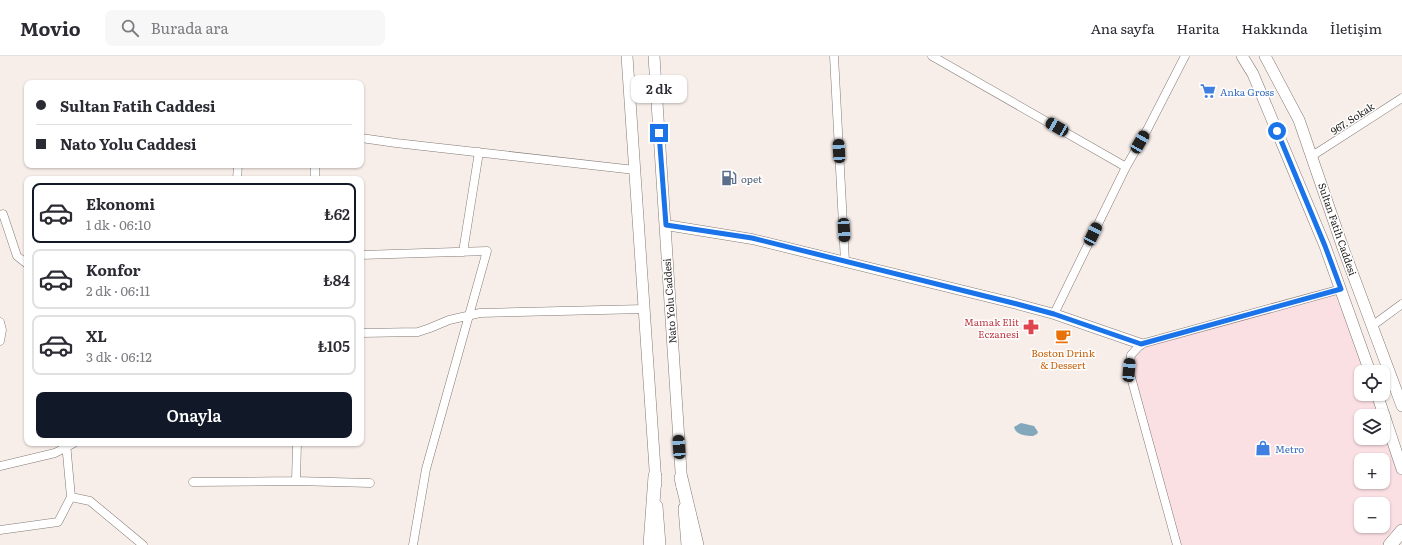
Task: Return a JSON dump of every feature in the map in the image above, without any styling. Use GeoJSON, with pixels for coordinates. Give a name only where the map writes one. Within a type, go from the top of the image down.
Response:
{"type":"FeatureCollection","features":[{"type":"Feature","properties":{"kind":"main road"},"geometry":{"type":"LineString","coordinates":[[627,56],[660,545]]}},
{"type":"Feature","properties":{"kind":"main road","name":"Nato Yolu Caddesi"},"geometry":{"type":"LineString","coordinates":[[654,56],[681,478],[687,545]]}},
{"type":"Feature","properties":{"kind":"main road","name":"Sultan Fatih Caddesi"},"geometry":{"type":"LineString","coordinates":[[1242,56],[1253,74],[1325,246],[1368,365]]}},
{"type":"Feature","properties":{"kind":"main road","name":"Sultan Fatih Caddesi"},"geometry":{"type":"LineString","coordinates":[[1265,56],[1299,120],[1343,248],[1402,406]]}},
{"type":"Feature","properties":{"kind":"main road"},"geometry":{"type":"LineString","coordinates":[[1379,401],[1402,469]]}},
{"type":"Feature","properties":{"kind":"main road"},"geometry":{"type":"LineString","coordinates":[[650,545],[655,476]]}},
{"type":"Feature","properties":{"kind":"main road"},"geometry":{"type":"LineString","coordinates":[[681,478],[697,545]]}},
{"type":"Feature","properties":{"kind":"main road"},"geometry":{"type":"LineString","coordinates":[[1390,545],[1402,531]]}},
{"type":"Feature","properties":{"kind":"street"},"geometry":{"type":"LineString","coordinates":[[834,56],[845,262]]}},
{"type":"Feature","properties":{"kind":"street"},"geometry":{"type":"LineString","coordinates":[[932,56],[1126,167]]}},
{"type":"Feature","properties":{"kind":"street"},"geometry":{"type":"LineString","coordinates":[[1054,314],[1126,167],[1185,56]]}},
{"type":"Feature","properties":{"kind":"street","name":"967. Sokak"},"geometry":{"type":"LineString","coordinates":[[1312,156],[1402,98]]}},
{"type":"Feature","properties":{"kind":"street"},"geometry":{"type":"LineString","coordinates":[[364,138],[634,170]]}},
{"type":"Feature","properties":{"kind":"street"},"geometry":{"type":"LineString","coordinates":[[463,252],[479,152]]}},
{"type":"Feature","properties":{"kind":"street"},"geometry":{"type":"LineString","coordinates":[[2,219],[17,256],[24,262]]}},
{"type":"Feature","properties":{"kind":"street"},"geometry":{"type":"LineString","coordinates":[[666,225],[752,238],[1054,314],[1141,344]]}},
{"type":"Feature","properties":{"kind":"street"},"geometry":{"type":"LineString","coordinates":[[364,255],[487,252],[426,469],[412,545]]}},
{"type":"Feature","properties":{"kind":"street"},"geometry":{"type":"LineString","coordinates":[[1177,545],[1129,370],[1131,355],[1141,344],[1341,289]]}},
{"type":"Feature","properties":{"kind":"street"},"geometry":{"type":"LineString","coordinates":[[1372,326],[1402,304]]}},
{"type":"Feature","properties":{"kind":"street"},"geometry":{"type":"LineString","coordinates":[[364,333],[418,332],[448,320],[470,314],[644,309]]}},
{"type":"Feature","properties":{"kind":"street"},"geometry":{"type":"LineString","coordinates":[[0,322],[2,330],[0,341]]}},
{"type":"Feature","properties":{"kind":"street"},"geometry":{"type":"LineString","coordinates":[[0,466],[55,453],[65,446]]}},
{"type":"Feature","properties":{"kind":"street"},"geometry":{"type":"LineString","coordinates":[[0,530],[58,522],[71,497],[66,446]]}},
{"type":"Feature","properties":{"kind":"street"},"geometry":{"type":"LineString","coordinates":[[296,482],[297,446]]}},
{"type":"Feature","properties":{"kind":"street"},"geometry":{"type":"LineString","coordinates":[[193,482],[370,483]]}},
{"type":"Feature","properties":{"kind":"street"},"geometry":{"type":"LineString","coordinates":[[71,497],[90,501],[143,545]]}},
{"type":"Feature","properties":{"kind":"shaded area"},"geometry":{"type":"Polygon","coordinates":[[[1341,289],[1368,365],[1354,365],[1354,401],[1379,401],[1382,409],[1354,409],[1354,445],[1390,445],[1390,433],[1402,469],[1402,531],[1390,545],[1177,545],[1129,370],[1131,355],[1141,344],[1341,289]]]}},
{"type":"Feature","properties":{"kind":"water"},"geometry":{"type":"Polygon","coordinates":[[[1021,423],[1034,426],[1038,432],[1037,434],[1030,436],[1017,432],[1014,427],[1021,423]]]}},
{"type":"Feature","properties":{"kind":"place","name":"Anka Gross"},"geometry":{"type":"Point","coordinates":[1208,91]}},
{"type":"Feature","properties":{"kind":"place","name":"opet"},"geometry":{"type":"Point","coordinates":[729,178]}},
{"type":"Feature","properties":{"kind":"place","name":"Mamak Elit Eczanesi"},"geometry":{"type":"Point","coordinates":[1031,327]}},
{"type":"Feature","properties":{"kind":"place","name":"Boston Drink & Dessert"},"geometry":{"type":"Point","coordinates":[1063,336]}},
{"type":"Feature","properties":{"kind":"place","name":"Metro"},"geometry":{"type":"Point","coordinates":[1263,448]}},
{"type":"Feature","properties":{"kind":"route"},"geometry":{"type":"LineString","coordinates":[[659,133],[666,225],[752,238],[1017,304],[1054,314],[1141,344],[1341,289],[1325,246],[1277,131]]}}]}
